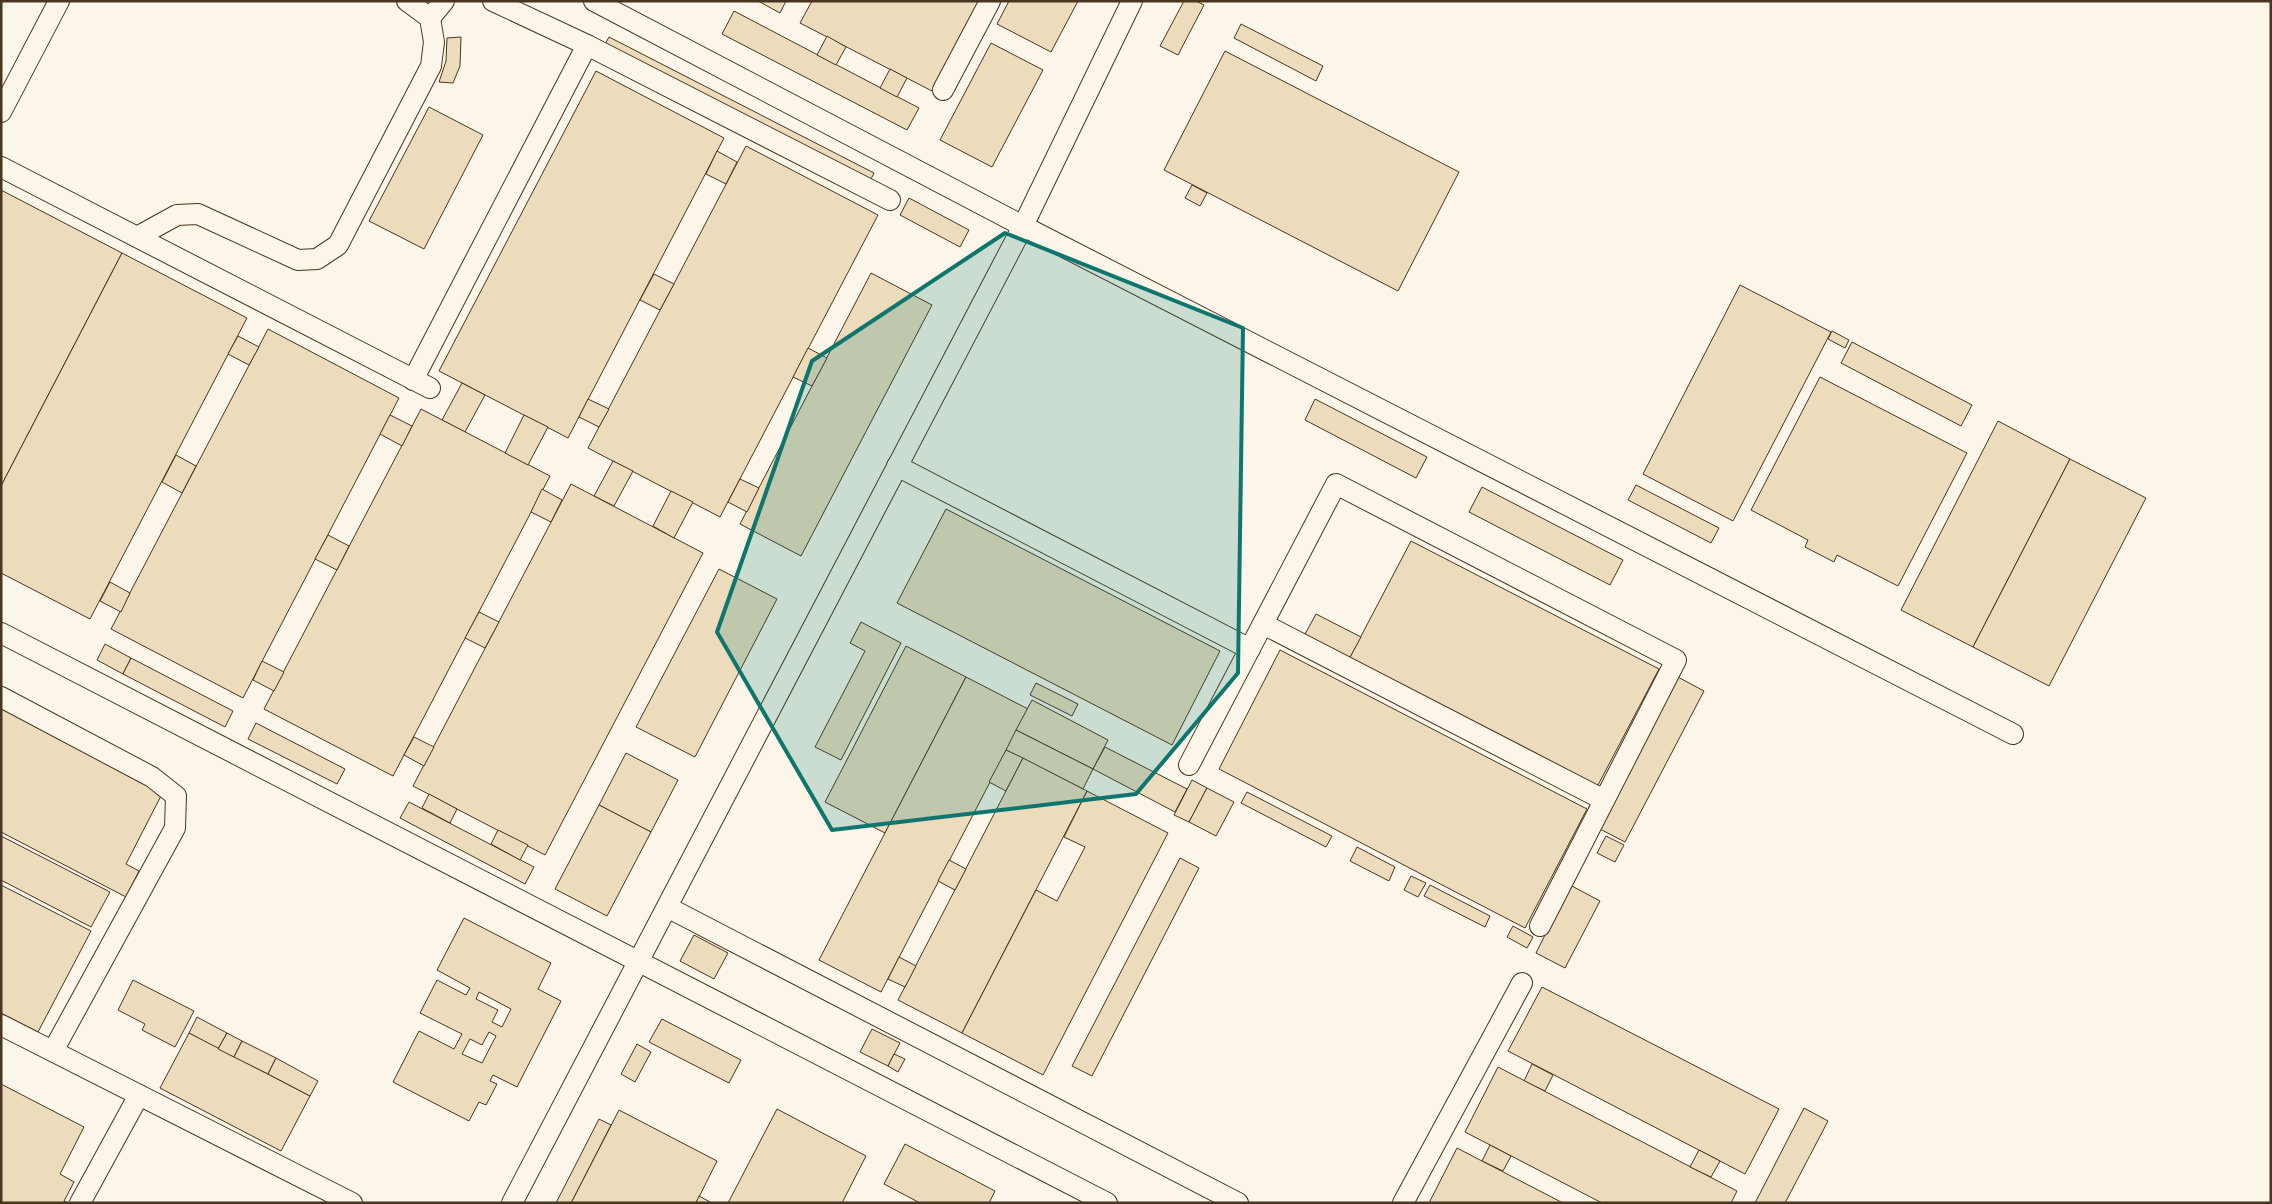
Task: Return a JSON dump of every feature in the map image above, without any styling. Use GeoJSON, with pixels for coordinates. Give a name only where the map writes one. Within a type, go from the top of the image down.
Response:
{"type":"FeatureCollection","features":[{"type":"Feature","properties":{"kind":"lane"},"geometry":{"type":"LineString","coordinates":[[1,112],[59,1]]}},
{"type":"Feature","properties":{"kind":"lane"},"geometry":{"type":"LineString","coordinates":[[137,237],[178,215],[198,214],[298,260],[317,259],[338,245],[431,66],[434,42],[430,18],[407,1]]}},
{"type":"Feature","properties":{"kind":"lane"},"geometry":{"type":"LineString","coordinates":[[430,18],[444,1]]}},
{"type":"Feature","properties":{"kind":"lane"},"geometry":{"type":"LineString","coordinates":[[493,1],[587,45],[890,200]]}},
{"type":"Feature","properties":{"kind":"lane"},"geometry":{"type":"LineString","coordinates":[[594,1],[1023,226],[2013,734]]}},
{"type":"Feature","properties":{"kind":"lane"},"geometry":{"type":"LineString","coordinates":[[943,90],[990,1]]}},
{"type":"Feature","properties":{"kind":"lane"},"geometry":{"type":"LineString","coordinates":[[512,1203],[1023,226],[1132,1]]}},
{"type":"Feature","properties":{"kind":"lane"},"geometry":{"type":"LineString","coordinates":[[1,167],[422,384],[587,45]]}},
{"type":"Feature","properties":{"kind":"lane"},"geometry":{"type":"LineString","coordinates":[[897,466],[1250,649]]}},
{"type":"Feature","properties":{"kind":"lane"},"geometry":{"type":"LineString","coordinates":[[1189,765],[1336,484],[1345,488],[1676,660],[1540,926]]}},
{"type":"Feature","properties":{"kind":"lane"},"geometry":{"type":"LineString","coordinates":[[1263,624],[1604,800]]}},
{"type":"Feature","properties":{"kind":"lane"},"geometry":{"type":"LineString","coordinates":[[1,633],[1106,1203]]}},
{"type":"Feature","properties":{"kind":"lane"},"geometry":{"type":"LineString","coordinates":[[1,697],[152,777],[176,796],[175,828],[53,1052]]}},
{"type":"Feature","properties":{"kind":"lane"},"geometry":{"type":"LineString","coordinates":[[667,907],[1238,1203]]}},
{"type":"Feature","properties":{"kind":"lane"},"geometry":{"type":"LineString","coordinates":[[1403,1203],[1522,983]]}},
{"type":"Feature","properties":{"kind":"lane"},"geometry":{"type":"LineString","coordinates":[[1,1026],[352,1203]]}},
{"type":"Feature","properties":{"kind":"lane"},"geometry":{"type":"LineString","coordinates":[[80,1203],[139,1095]]}},
{"type":"Feature","properties":{"kind":"highlighted area"},"geometry":{"type":"Polygon","coordinates":[[[1005,233],[1243,328],[1238,673],[1136,794],[832,830],[717,632],[812,361],[1005,233]]]}},
{"type":"Feature","properties":{"kind":"building"},"geometry":{"type":"Polygon","coordinates":[[[758,1],[786,1],[780,13],[758,1]]]}},
{"type":"Feature","properties":{"kind":"building"},"geometry":{"type":"Polygon","coordinates":[[[812,1],[979,1],[932,91],[800,23],[812,1]]]}},
{"type":"Feature","properties":{"kind":"building"},"geometry":{"type":"Polygon","coordinates":[[[1009,1],[1078,1],[1051,52],[997,24],[1009,1]]]}},
{"type":"Feature","properties":{"kind":"building"},"geometry":{"type":"Polygon","coordinates":[[[1184,1],[1196,1],[1204,5],[1178,55],[1160,46],[1184,1]]]}},
{"type":"Feature","properties":{"kind":"building"},"geometry":{"type":"Polygon","coordinates":[[[734,11],[919,108],[907,130],[722,34],[734,11]]]}},
{"type":"Feature","properties":{"kind":"building"},"geometry":{"type":"Polygon","coordinates":[[[1241,24],[1323,66],[1316,81],[1234,38],[1241,24]]]}},
{"type":"Feature","properties":{"kind":"building"},"geometry":{"type":"Polygon","coordinates":[[[827,36],[846,47],[836,65],[817,55],[827,36]]]}},
{"type":"Feature","properties":{"kind":"building"},"geometry":{"type":"Polygon","coordinates":[[[461,37],[460,66],[453,83],[439,82],[446,61],[447,38],[461,37]]]}},
{"type":"Feature","properties":{"kind":"building"},"geometry":{"type":"Polygon","coordinates":[[[609,37],[874,173],[869,183],[604,46],[609,37]]]}},
{"type":"Feature","properties":{"kind":"building"},"geometry":{"type":"Polygon","coordinates":[[[991,43],[1043,70],[992,167],[940,140],[991,43]]]}},
{"type":"Feature","properties":{"kind":"building"},"geometry":{"type":"Polygon","coordinates":[[[1225,51],[1459,172],[1398,291],[1164,170],[1225,51]]]}},
{"type":"Feature","properties":{"kind":"building"},"geometry":{"type":"Polygon","coordinates":[[[890,69],[907,78],[897,97],[880,88],[890,69]]]}},
{"type":"Feature","properties":{"kind":"building"},"geometry":{"type":"Polygon","coordinates":[[[596,71],[724,138],[568,438],[439,371],[596,71]]]}},
{"type":"Feature","properties":{"kind":"building"},"geometry":{"type":"Polygon","coordinates":[[[429,107],[483,135],[424,249],[369,221],[429,107]]]}},
{"type":"Feature","properties":{"kind":"building"},"geometry":{"type":"Polygon","coordinates":[[[746,146],[878,215],[720,517],[588,448],[746,146]]]}},
{"type":"Feature","properties":{"kind":"building"},"geometry":{"type":"Polygon","coordinates":[[[717,151],[737,162],[726,184],[706,174],[717,151]]]}},
{"type":"Feature","properties":{"kind":"building"},"geometry":{"type":"Polygon","coordinates":[[[1192,185],[1207,193],[1200,206],[1185,198],[1192,185]]]}},
{"type":"Feature","properties":{"kind":"building"},"geometry":{"type":"Polygon","coordinates":[[[1,190],[122,253],[1,486],[1,190]]]}},
{"type":"Feature","properties":{"kind":"building"},"geometry":{"type":"Polygon","coordinates":[[[909,198],[969,230],[960,247],[900,215],[909,198]]]}},
{"type":"Feature","properties":{"kind":"building"},"geometry":{"type":"Polygon","coordinates":[[[122,253],[247,318],[90,619],[1,573],[1,486],[122,253]]]}},
{"type":"Feature","properties":{"kind":"building"},"geometry":{"type":"Polygon","coordinates":[[[871,273],[932,305],[801,556],[740,524],[871,273]]]}},
{"type":"Feature","properties":{"kind":"building"},"geometry":{"type":"Polygon","coordinates":[[[654,274],[674,284],[660,310],[640,300],[654,274]]]}},
{"type":"Feature","properties":{"kind":"building"},"geometry":{"type":"Polygon","coordinates":[[[1740,285],[1831,332],[1733,521],[1643,474],[1740,285]]]}},
{"type":"Feature","properties":{"kind":"building"},"geometry":{"type":"Polygon","coordinates":[[[268,329],[399,398],[243,698],[111,629],[268,329]]]}},
{"type":"Feature","properties":{"kind":"building"},"geometry":{"type":"Polygon","coordinates":[[[1832,331],[1849,340],[1845,348],[1828,339],[1832,331]]]}},
{"type":"Feature","properties":{"kind":"building"},"geometry":{"type":"Polygon","coordinates":[[[238,336],[259,347],[249,365],[228,354],[238,336]]]}},
{"type":"Feature","properties":{"kind":"building"},"geometry":{"type":"Polygon","coordinates":[[[1852,342],[1972,405],[1961,426],[1841,363],[1852,342]]]}},
{"type":"Feature","properties":{"kind":"building"},"geometry":{"type":"Polygon","coordinates":[[[808,348],[827,358],[812,386],[793,377],[808,348]]]}},
{"type":"Feature","properties":{"kind":"building"},"geometry":{"type":"Polygon","coordinates":[[[1820,377],[1967,453],[1898,586],[1837,555],[1834,562],[1805,547],[1808,540],[1751,510],[1820,377]]]}},
{"type":"Feature","properties":{"kind":"building"},"geometry":{"type":"Polygon","coordinates":[[[462,383],[485,395],[465,432],[442,420],[462,383]]]}},
{"type":"Feature","properties":{"kind":"building"},"geometry":{"type":"Polygon","coordinates":[[[588,399],[609,409],[599,427],[579,417],[588,399]]]}},
{"type":"Feature","properties":{"kind":"building"},"geometry":{"type":"Polygon","coordinates":[[[1315,399],[1427,457],[1416,478],[1305,420],[1315,399]]]}},
{"type":"Feature","properties":{"kind":"building"},"geometry":{"type":"Polygon","coordinates":[[[421,409],[550,476],[393,776],[264,709],[421,409]]]}},
{"type":"Feature","properties":{"kind":"building"},"geometry":{"type":"Polygon","coordinates":[[[390,415],[412,426],[402,446],[380,434],[390,415]]]}},
{"type":"Feature","properties":{"kind":"building"},"geometry":{"type":"Polygon","coordinates":[[[524,415],[548,427],[528,465],[505,453],[524,415]]]}},
{"type":"Feature","properties":{"kind":"building"},"geometry":{"type":"Polygon","coordinates":[[[1998,421],[2070,459],[1973,647],[1901,610],[1998,421]]]}},
{"type":"Feature","properties":{"kind":"building"},"geometry":{"type":"Polygon","coordinates":[[[176,455],[196,466],[182,493],[162,482],[176,455]]]}},
{"type":"Feature","properties":{"kind":"building"},"geometry":{"type":"Polygon","coordinates":[[[2070,459],[2146,498],[2049,686],[1973,647],[2070,459]]]}},
{"type":"Feature","properties":{"kind":"building"},"geometry":{"type":"Polygon","coordinates":[[[613,461],[633,471],[614,506],[594,496],[613,461]]]}},
{"type":"Feature","properties":{"kind":"building"},"geometry":{"type":"Polygon","coordinates":[[[740,479],[759,488],[747,512],[728,502],[740,479]]]}},
{"type":"Feature","properties":{"kind":"building"},"geometry":{"type":"Polygon","coordinates":[[[571,484],[703,553],[545,855],[413,786],[571,484]]]}},
{"type":"Feature","properties":{"kind":"building"},"geometry":{"type":"Polygon","coordinates":[[[1636,485],[1719,528],[1711,543],[1628,500],[1636,485]]]}},
{"type":"Feature","properties":{"kind":"building"},"geometry":{"type":"Polygon","coordinates":[[[1482,487],[1623,560],[1610,585],[1469,512],[1482,487]]]}},
{"type":"Feature","properties":{"kind":"building"},"geometry":{"type":"Polygon","coordinates":[[[542,489],[562,500],[551,522],[531,512],[542,489]]]}},
{"type":"Feature","properties":{"kind":"building"},"geometry":{"type":"Polygon","coordinates":[[[671,491],[693,502],[674,538],[653,526],[671,491]]]}},
{"type":"Feature","properties":{"kind":"building"},"geometry":{"type":"Polygon","coordinates":[[[946,509],[1220,651],[1172,745],[897,603],[946,509]]]}},
{"type":"Feature","properties":{"kind":"building"},"geometry":{"type":"Polygon","coordinates":[[[328,535],[349,546],[337,570],[315,559],[328,535]]]}},
{"type":"Feature","properties":{"kind":"building"},"geometry":{"type":"Polygon","coordinates":[[[1411,541],[1659,669],[1597,787],[1349,659],[1411,541]]]}},
{"type":"Feature","properties":{"kind":"building"},"geometry":{"type":"Polygon","coordinates":[[[719,569],[777,599],[695,757],[636,727],[719,569]]]}},
{"type":"Feature","properties":{"kind":"building"},"geometry":{"type":"Polygon","coordinates":[[[110,582],[130,593],[121,612],[100,601],[110,582]]]}},
{"type":"Feature","properties":{"kind":"building"},"geometry":{"type":"Polygon","coordinates":[[[479,612],[499,622],[485,648],[465,638],[479,612]]]}},
{"type":"Feature","properties":{"kind":"building"},"geometry":{"type":"Polygon","coordinates":[[[1316,614],[1361,637],[1349,659],[1304,636],[1316,614]]]}},
{"type":"Feature","properties":{"kind":"building"},"geometry":{"type":"Polygon","coordinates":[[[861,622],[901,643],[841,760],[815,747],[865,651],[850,643],[861,622]]]}},
{"type":"Feature","properties":{"kind":"building"},"geometry":{"type":"Polygon","coordinates":[[[105,644],[131,658],[123,674],[97,660],[105,644]]]}},
{"type":"Feature","properties":{"kind":"building"},"geometry":{"type":"Polygon","coordinates":[[[906,646],[966,677],[885,833],[825,802],[906,646]]]}},
{"type":"Feature","properties":{"kind":"building"},"geometry":{"type":"Polygon","coordinates":[[[1280,650],[1587,809],[1525,928],[1219,769],[1280,650]]]}},
{"type":"Feature","properties":{"kind":"building"},"geometry":{"type":"Polygon","coordinates":[[[131,658],[233,711],[225,727],[123,674],[131,658]]]}},
{"type":"Feature","properties":{"kind":"building"},"geometry":{"type":"Polygon","coordinates":[[[262,661],[284,672],[274,691],[253,680],[262,661]]]}},
{"type":"Feature","properties":{"kind":"building"},"geometry":{"type":"Polygon","coordinates":[[[1676,676],[1704,691],[1625,842],[1598,828],[1676,676]]]}},
{"type":"Feature","properties":{"kind":"building"},"geometry":{"type":"Polygon","coordinates":[[[966,677],[1028,709],[881,992],[819,960],[966,677]]]}},
{"type":"Feature","properties":{"kind":"building"},"geometry":{"type":"Polygon","coordinates":[[[1036,683],[1078,704],[1072,716],[1030,695],[1036,683]]]}},
{"type":"Feature","properties":{"kind":"building"},"geometry":{"type":"Polygon","coordinates":[[[1032,700],[1108,740],[1093,769],[1016,730],[1032,700]]]}},
{"type":"Feature","properties":{"kind":"building"},"geometry":{"type":"Polygon","coordinates":[[[1,708],[163,792],[126,864],[139,871],[126,897],[1,832],[1,708]]]}},
{"type":"Feature","properties":{"kind":"building"},"geometry":{"type":"Polygon","coordinates":[[[256,723],[345,769],[337,784],[248,739],[256,723]]]}},
{"type":"Feature","properties":{"kind":"building"},"geometry":{"type":"Polygon","coordinates":[[[1016,730],[1093,769],[1083,789],[1006,750],[1016,730]]]}},
{"type":"Feature","properties":{"kind":"building"},"geometry":{"type":"Polygon","coordinates":[[[414,737],[434,747],[424,766],[404,755],[414,737]]]}},
{"type":"Feature","properties":{"kind":"building"},"geometry":{"type":"Polygon","coordinates":[[[1105,747],[1187,789],[1175,812],[1093,769],[1105,747]]]}},
{"type":"Feature","properties":{"kind":"building"},"geometry":{"type":"Polygon","coordinates":[[[1006,750],[1023,758],[1006,791],[989,782],[1006,750]]]}},
{"type":"Feature","properties":{"kind":"building"},"geometry":{"type":"Polygon","coordinates":[[[626,753],[678,780],[651,832],[599,805],[626,753]]]}},
{"type":"Feature","properties":{"kind":"building"},"geometry":{"type":"Polygon","coordinates":[[[1023,758],[1087,791],[962,1033],[898,1000],[1023,758]]]}},
{"type":"Feature","properties":{"kind":"building"},"geometry":{"type":"Polygon","coordinates":[[[1192,780],[1207,788],[1189,822],[1174,815],[1192,780]]]}},
{"type":"Feature","properties":{"kind":"building"},"geometry":{"type":"Polygon","coordinates":[[[1207,788],[1234,802],[1216,836],[1189,822],[1207,788]]]}},
{"type":"Feature","properties":{"kind":"building"},"geometry":{"type":"Polygon","coordinates":[[[1087,791],[1168,833],[1043,1075],[962,1033],[1036,890],[1057,901],[1085,847],[1064,837],[1087,791]]]}},
{"type":"Feature","properties":{"kind":"building"},"geometry":{"type":"Polygon","coordinates":[[[1247,792],[1332,836],[1326,847],[1241,803],[1247,792]]]}},
{"type":"Feature","properties":{"kind":"building"},"geometry":{"type":"Polygon","coordinates":[[[429,794],[457,809],[450,823],[422,808],[429,794]]]}},
{"type":"Feature","properties":{"kind":"building"},"geometry":{"type":"Polygon","coordinates":[[[409,802],[534,867],[525,884],[400,818],[409,802]]]}},
{"type":"Feature","properties":{"kind":"building"},"geometry":{"type":"Polygon","coordinates":[[[599,805],[651,832],[607,916],[555,889],[599,805]]]}},
{"type":"Feature","properties":{"kind":"building"},"geometry":{"type":"Polygon","coordinates":[[[498,830],[528,845],[520,860],[491,844],[498,830]]]}},
{"type":"Feature","properties":{"kind":"building"},"geometry":{"type":"Polygon","coordinates":[[[1,836],[110,892],[91,927],[1,880],[1,836]]]}},
{"type":"Feature","properties":{"kind":"building"},"geometry":{"type":"Polygon","coordinates":[[[1606,836],[1624,845],[1615,862],[1597,853],[1606,836]]]}},
{"type":"Feature","properties":{"kind":"building"},"geometry":{"type":"Polygon","coordinates":[[[1357,847],[1395,867],[1389,881],[1350,861],[1357,847]]]}},
{"type":"Feature","properties":{"kind":"building"},"geometry":{"type":"Polygon","coordinates":[[[1180,858],[1199,868],[1092,1076],[1072,1066],[1180,858]]]}},
{"type":"Feature","properties":{"kind":"building"},"geometry":{"type":"Polygon","coordinates":[[[949,860],[966,869],[955,890],[938,881],[949,860]]]}},
{"type":"Feature","properties":{"kind":"building"},"geometry":{"type":"Polygon","coordinates":[[[1411,876],[1426,883],[1418,897],[1404,890],[1411,876]]]}},
{"type":"Feature","properties":{"kind":"building"},"geometry":{"type":"Polygon","coordinates":[[[1,885],[91,931],[38,1032],[1,1013],[1,885]]]}},
{"type":"Feature","properties":{"kind":"building"},"geometry":{"type":"Polygon","coordinates":[[[1430,885],[1490,916],[1485,927],[1424,896],[1430,885]]]}},
{"type":"Feature","properties":{"kind":"building"},"geometry":{"type":"Polygon","coordinates":[[[1570,885],[1600,901],[1565,968],[1536,953],[1570,885]]]}},
{"type":"Feature","properties":{"kind":"building"},"geometry":{"type":"Polygon","coordinates":[[[464,918],[551,963],[538,989],[561,1001],[517,1087],[493,1075],[490,1081],[497,1084],[486,1105],[479,1102],[469,1121],[393,1082],[419,1031],[454,1049],[462,1034],[420,1013],[437,980],[466,995],[470,988],[437,970],[464,918]],[[479,992],[476,999],[498,1010],[492,1022],[502,1027],[511,1009],[479,992]],[[489,1032],[482,1045],[470,1039],[462,1054],[482,1063],[496,1036],[489,1032]]]}},
{"type":"Feature","properties":{"kind":"building"},"geometry":{"type":"Polygon","coordinates":[[[1513,926],[1533,937],[1527,948],[1507,937],[1513,926]]]}},
{"type":"Feature","properties":{"kind":"building"},"geometry":{"type":"Polygon","coordinates":[[[694,935],[728,953],[714,979],[680,961],[694,935]]]}},
{"type":"Feature","properties":{"kind":"building"},"geometry":{"type":"Polygon","coordinates":[[[899,957],[916,966],[905,987],[888,979],[899,957]]]}},
{"type":"Feature","properties":{"kind":"building"},"geometry":{"type":"Polygon","coordinates":[[[133,980],[194,1011],[175,1047],[142,1030],[145,1024],[118,1010],[133,980]]]}},
{"type":"Feature","properties":{"kind":"building"},"geometry":{"type":"Polygon","coordinates":[[[1542,987],[1779,1109],[1745,1174],[1508,1051],[1542,987]]]}},
{"type":"Feature","properties":{"kind":"building"},"geometry":{"type":"Polygon","coordinates":[[[197,1017],[227,1033],[218,1049],[189,1033],[197,1017]]]}},
{"type":"Feature","properties":{"kind":"building"},"geometry":{"type":"Polygon","coordinates":[[[662,1019],[741,1060],[729,1083],[649,1042],[662,1019]]]}},
{"type":"Feature","properties":{"kind":"building"},"geometry":{"type":"Polygon","coordinates":[[[872,1029],[900,1043],[888,1066],[860,1052],[872,1029]]]}},
{"type":"Feature","properties":{"kind":"building"},"geometry":{"type":"Polygon","coordinates":[[[189,1033],[310,1096],[281,1151],[160,1088],[189,1033]]]}},
{"type":"Feature","properties":{"kind":"building"},"geometry":{"type":"Polygon","coordinates":[[[227,1033],[242,1041],[234,1057],[218,1049],[227,1033]]]}},
{"type":"Feature","properties":{"kind":"building"},"geometry":{"type":"Polygon","coordinates":[[[242,1041],[276,1058],[268,1074],[234,1057],[242,1041]]]}},
{"type":"Feature","properties":{"kind":"building"},"geometry":{"type":"Polygon","coordinates":[[[637,1044],[651,1052],[635,1082],[621,1074],[637,1044]]]}},
{"type":"Feature","properties":{"kind":"building"},"geometry":{"type":"Polygon","coordinates":[[[894,1054],[905,1059],[898,1072],[888,1066],[894,1054]]]}},
{"type":"Feature","properties":{"kind":"building"},"geometry":{"type":"Polygon","coordinates":[[[276,1058],[318,1081],[310,1096],[268,1074],[276,1058]]]}},
{"type":"Feature","properties":{"kind":"building"},"geometry":{"type":"Polygon","coordinates":[[[1532,1064],[1553,1075],[1545,1091],[1524,1081],[1532,1064]]]}},
{"type":"Feature","properties":{"kind":"building"},"geometry":{"type":"Polygon","coordinates":[[[1498,1067],[1737,1191],[1731,1203],[1602,1203],[1465,1132],[1498,1067]]]}},
{"type":"Feature","properties":{"kind":"building"},"geometry":{"type":"Polygon","coordinates":[[[1,1084],[84,1127],[60,1174],[74,1182],[64,1201],[68,1203],[1,1203],[1,1084]]]}},
{"type":"Feature","properties":{"kind":"building"},"geometry":{"type":"Polygon","coordinates":[[[1804,1108],[1828,1121],[1785,1203],[1755,1203],[1804,1108]]]}},
{"type":"Feature","properties":{"kind":"building"},"geometry":{"type":"Polygon","coordinates":[[[777,1109],[866,1156],[842,1203],[728,1203],[777,1109]]]}},
{"type":"Feature","properties":{"kind":"building"},"geometry":{"type":"Polygon","coordinates":[[[619,1110],[717,1161],[696,1203],[571,1203],[619,1110]]]}},
{"type":"Feature","properties":{"kind":"building"},"geometry":{"type":"Polygon","coordinates":[[[599,1119],[611,1125],[571,1203],[556,1203],[599,1119]]]}},
{"type":"Feature","properties":{"kind":"building"},"geometry":{"type":"Polygon","coordinates":[[[905,1144],[995,1191],[989,1203],[920,1203],[884,1184],[905,1144]]]}},
{"type":"Feature","properties":{"kind":"building"},"geometry":{"type":"Polygon","coordinates":[[[1490,1145],[1511,1156],[1503,1171],[1482,1161],[1490,1145]]]}},
{"type":"Feature","properties":{"kind":"building"},"geometry":{"type":"Polygon","coordinates":[[[1457,1148],[1482,1161],[1563,1203],[1429,1203],[1457,1148]]]}},
{"type":"Feature","properties":{"kind":"building"},"geometry":{"type":"Polygon","coordinates":[[[1699,1150],[1720,1161],[1711,1177],[1690,1167],[1699,1150]]]}},
{"type":"Feature","properties":{"kind":"building"},"geometry":{"type":"Polygon","coordinates":[[[699,1196],[712,1203],[696,1203],[699,1196]]]}}]}
